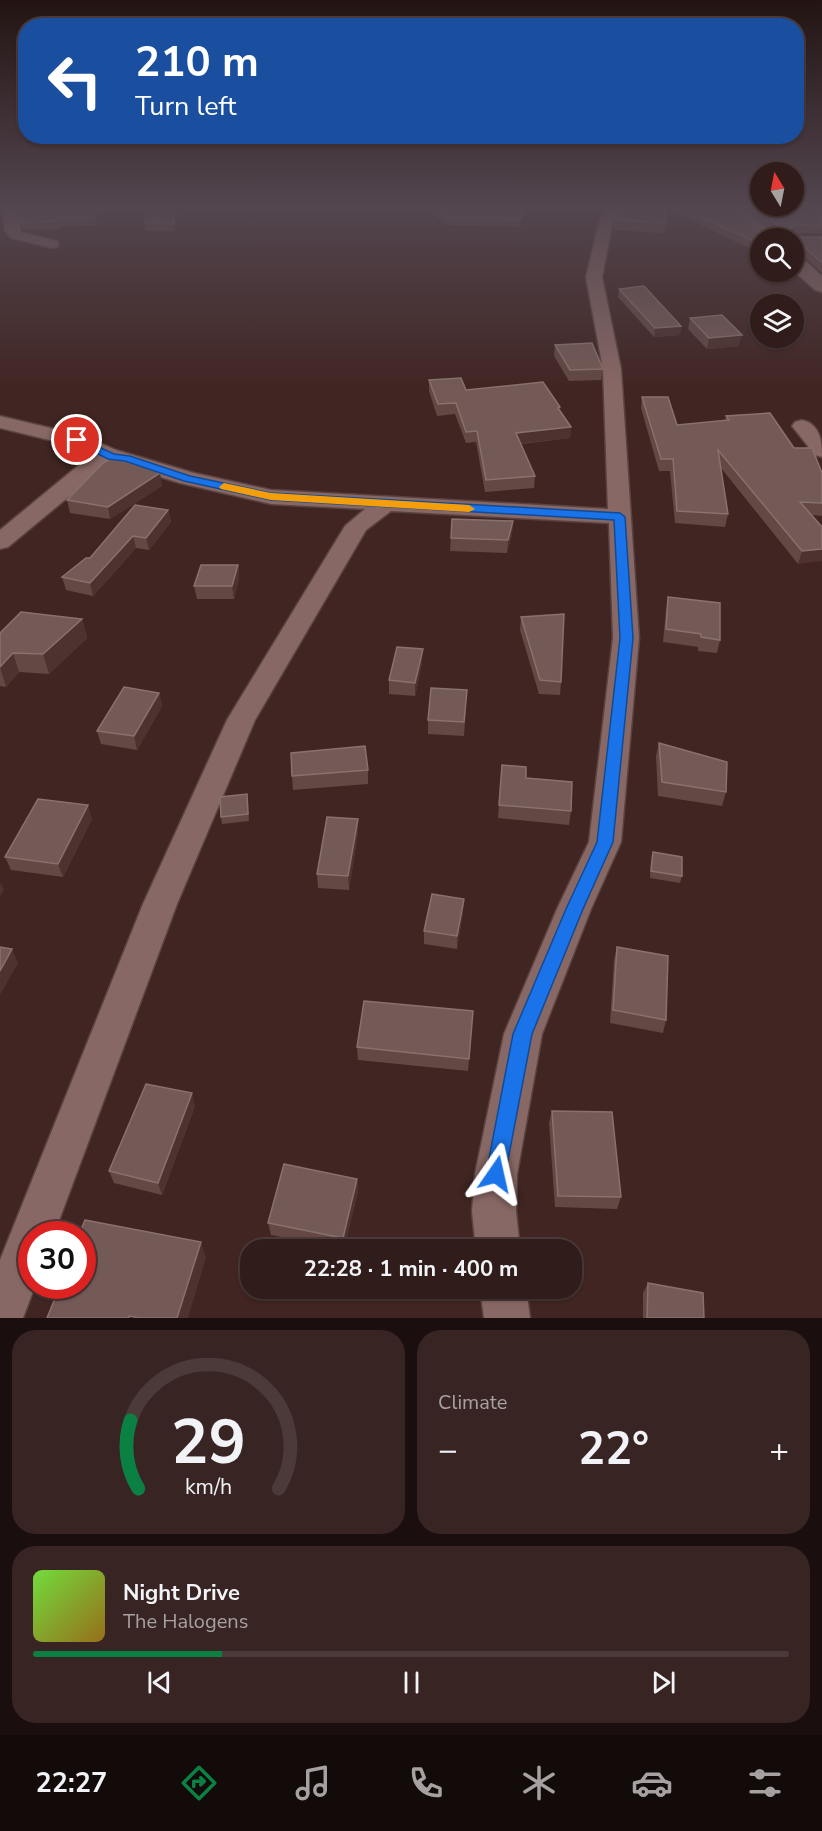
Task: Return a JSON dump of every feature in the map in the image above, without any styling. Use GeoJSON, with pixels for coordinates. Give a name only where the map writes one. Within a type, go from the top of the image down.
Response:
{"type":"FeatureCollection","features":[{"type":"Feature","properties":{"kind":"street"},"geometry":{"type":"LineString","coordinates":[[497,1239],[494,1211],[496,1174],[523,1034],[574,909],[605,842],[626,638],[612,369],[594,277],[596,268]]}},
{"type":"Feature","properties":{"kind":"street"},"geometry":{"type":"LineString","coordinates":[[804,270],[822,286]]}},
{"type":"Feature","properties":{"kind":"street"},"geometry":{"type":"LineString","coordinates":[[0,422],[77,440],[111,456],[126,458],[188,478],[271,497],[620,517]]}},
{"type":"Feature","properties":{"kind":"street"},"geometry":{"type":"LineString","coordinates":[[802,426],[822,451]]}},
{"type":"Feature","properties":{"kind":"street"},"geometry":{"type":"LineString","coordinates":[[0,542],[93,465],[111,456]]}},
{"type":"Feature","properties":{"kind":"street"},"geometry":{"type":"LineString","coordinates":[[37,1221],[160,904],[241,720],[357,526],[387,503]]}},
{"type":"Feature","properties":{"kind":"street"},"geometry":{"type":"LineString","coordinates":[[0,1317],[18,1271]]}},
{"type":"Feature","properties":{"kind":"street"},"geometry":{"type":"LineString","coordinates":[[504,1299],[507,1318]]}},
{"type":"Feature","properties":{"kind":"building"},"geometry":{"type":"Polygon","coordinates":[[[644,286],[681,326],[655,328],[619,289],[644,286]]]}},
{"type":"Feature","properties":{"kind":"building"},"geometry":{"type":"Polygon","coordinates":[[[722,315],[742,335],[709,338],[690,318],[722,315]]]}},
{"type":"Feature","properties":{"kind":"building"},"geometry":{"type":"Polygon","coordinates":[[[592,343],[603,369],[570,370],[555,345],[592,343]]]}},
{"type":"Feature","properties":{"kind":"building"},"geometry":{"type":"Polygon","coordinates":[[[461,378],[466,390],[543,382],[571,427],[516,433],[535,476],[486,480],[477,431],[466,432],[456,403],[438,404],[429,380],[461,378]]]}},
{"type":"Feature","properties":{"kind":"building"},"geometry":{"type":"Polygon","coordinates":[[[642,397],[668,397],[677,425],[729,420],[726,416],[770,413],[794,448],[812,448],[822,473],[822,503],[800,502],[822,527],[822,549],[802,551],[718,450],[728,514],[677,511],[673,459],[661,459],[642,397]]]}},
{"type":"Feature","properties":{"kind":"building"},"geometry":{"type":"Polygon","coordinates":[[[115,456],[160,473],[108,507],[67,500],[103,463],[115,456]]]}},
{"type":"Feature","properties":{"kind":"building"},"geometry":{"type":"Polygon","coordinates":[[[135,505],[168,510],[146,538],[133,536],[90,583],[62,577],[86,558],[90,558],[135,505]]]}},
{"type":"Feature","properties":{"kind":"building"},"geometry":{"type":"Polygon","coordinates":[[[452,519],[513,521],[508,540],[451,538],[452,519]]]}},
{"type":"Feature","properties":{"kind":"building"},"geometry":{"type":"Polygon","coordinates":[[[201,565],[238,565],[232,586],[194,586],[201,565]]]}},
{"type":"Feature","properties":{"kind":"building"},"geometry":{"type":"Polygon","coordinates":[[[668,597],[720,603],[720,640],[701,637],[701,634],[666,629],[668,597]]]}},
{"type":"Feature","properties":{"kind":"building"},"geometry":{"type":"Polygon","coordinates":[[[21,612],[82,619],[43,654],[13,653],[0,667],[0,633],[21,612]]]}},
{"type":"Feature","properties":{"kind":"building"},"geometry":{"type":"Polygon","coordinates":[[[564,614],[561,682],[540,680],[521,617],[564,614]]]}},
{"type":"Feature","properties":{"kind":"building"},"geometry":{"type":"Polygon","coordinates":[[[397,647],[423,649],[415,683],[389,680],[397,647]]]}},
{"type":"Feature","properties":{"kind":"building"},"geometry":{"type":"Polygon","coordinates":[[[124,687],[159,693],[134,736],[97,731],[124,687]]]}},
{"type":"Feature","properties":{"kind":"building"},"geometry":{"type":"Polygon","coordinates":[[[431,688],[467,690],[464,722],[428,720],[431,688]]]}},
{"type":"Feature","properties":{"kind":"building"},"geometry":{"type":"Polygon","coordinates":[[[659,743],[727,762],[726,792],[662,782],[659,743]]]}},
{"type":"Feature","properties":{"kind":"building"},"geometry":{"type":"Polygon","coordinates":[[[365,746],[368,770],[292,776],[291,753],[365,746]]]}},
{"type":"Feature","properties":{"kind":"building"},"geometry":{"type":"Polygon","coordinates":[[[502,765],[526,767],[526,778],[572,782],[571,811],[499,805],[502,765]]]}},
{"type":"Feature","properties":{"kind":"building"},"geometry":{"type":"Polygon","coordinates":[[[247,794],[248,814],[221,817],[220,797],[247,794]]]}},
{"type":"Feature","properties":{"kind":"building"},"geometry":{"type":"Polygon","coordinates":[[[38,799],[88,805],[58,864],[5,857],[38,799]]]}},
{"type":"Feature","properties":{"kind":"building"},"geometry":{"type":"Polygon","coordinates":[[[327,817],[358,819],[348,876],[317,874],[327,817]]]}},
{"type":"Feature","properties":{"kind":"building"},"geometry":{"type":"Polygon","coordinates":[[[653,852],[682,857],[682,876],[651,871],[653,852]]]}},
{"type":"Feature","properties":{"kind":"building"},"geometry":{"type":"Polygon","coordinates":[[[432,894],[464,899],[457,936],[424,931],[432,894]]]}},
{"type":"Feature","properties":{"kind":"building"},"geometry":{"type":"Polygon","coordinates":[[[0,947],[12,949],[0,971],[0,947]]]}},
{"type":"Feature","properties":{"kind":"building"},"geometry":{"type":"Polygon","coordinates":[[[617,947],[668,956],[666,1020],[613,1010],[617,947]]]}},
{"type":"Feature","properties":{"kind":"building"},"geometry":{"type":"Polygon","coordinates":[[[364,1001],[473,1011],[469,1059],[357,1047],[364,1001]]]}},
{"type":"Feature","properties":{"kind":"building"},"geometry":{"type":"Polygon","coordinates":[[[146,1084],[192,1093],[158,1183],[109,1171],[146,1084]]]}},
{"type":"Feature","properties":{"kind":"building"},"geometry":{"type":"Polygon","coordinates":[[[552,1111],[612,1112],[621,1197],[558,1196],[552,1111]]]}},
{"type":"Feature","properties":{"kind":"building"},"geometry":{"type":"Polygon","coordinates":[[[284,1164],[357,1179],[343,1238],[268,1223],[284,1164]]]}},
{"type":"Feature","properties":{"kind":"building"},"geometry":{"type":"Polygon","coordinates":[[[96,1222],[201,1242],[177,1318],[129,1316],[129,1318],[47,1318],[55,1299],[96,1299],[96,1222]]]}},
{"type":"Feature","properties":{"kind":"building"},"geometry":{"type":"Polygon","coordinates":[[[648,1283],[703,1293],[704,1318],[647,1318],[648,1283]]]}},
{"type":"Feature","properties":{"kind":"slow traffic"},"geometry":{"type":"LineString","coordinates":[[224,487],[271,497],[469,509]]}},
{"type":"Feature","properties":{"kind":"route"},"geometry":{"type":"LineString","coordinates":[[77,440],[111,456],[126,458],[188,478],[271,497],[620,517],[626,638],[605,842],[591,877],[574,909],[523,1034],[496,1174]]}}]}
